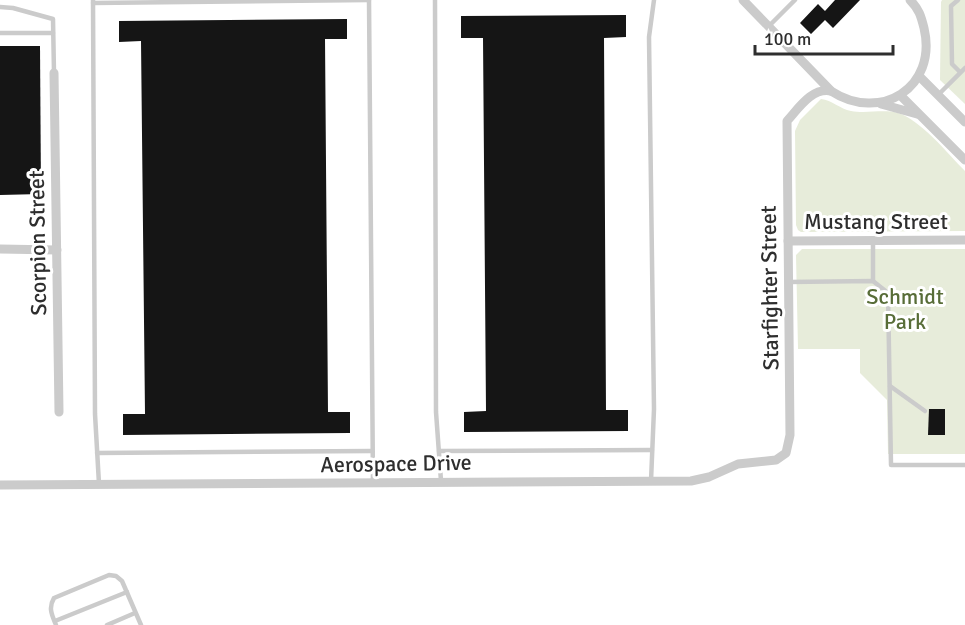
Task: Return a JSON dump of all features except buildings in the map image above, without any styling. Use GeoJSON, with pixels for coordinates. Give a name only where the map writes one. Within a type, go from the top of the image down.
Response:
{"type":"FeatureCollection","features":[{"type":"Feature","properties":{"kind":"street"},"geometry":{"type":"LineString","coordinates":[[743,0],[831,91],[849,101],[876,103],[920,116]]}},
{"type":"Feature","properties":{"kind":"street"},"geometry":{"type":"LineString","coordinates":[[910,0],[919,4],[932,85],[938,95]]}},
{"type":"Feature","properties":{"kind":"street"},"geometry":{"type":"LineString","coordinates":[[876,103],[901,96],[919,76],[926,55]]}},
{"type":"Feature","properties":{"kind":"street","name":"Scorpion Street"},"geometry":{"type":"LineString","coordinates":[[54,73],[59,412]]}},
{"type":"Feature","properties":{"kind":"street"},"geometry":{"type":"LineString","coordinates":[[919,76],[965,122]]}},
{"type":"Feature","properties":{"kind":"street","name":"Starfighter Street"},"geometry":{"type":"LineString","coordinates":[[786,453],[790,435],[787,121],[816,92],[823,89],[831,91]]}},
{"type":"Feature","properties":{"kind":"street"},"geometry":{"type":"LineString","coordinates":[[901,96],[965,160]]}},
{"type":"Feature","properties":{"kind":"street","name":"Mustang Street"},"geometry":{"type":"LineString","coordinates":[[788,241],[965,240]]}},
{"type":"Feature","properties":{"kind":"street"},"geometry":{"type":"LineString","coordinates":[[0,249],[57,250]]}},
{"type":"Feature","properties":{"kind":"street","name":"Aerospace Drive"},"geometry":{"type":"LineString","coordinates":[[0,485],[701,479],[738,464],[776,460],[786,453]]}},
{"type":"Feature","properties":{"kind":"lane"},"geometry":{"type":"LineString","coordinates":[[99,484],[95,414],[93,2],[369,0],[373,483]]}},
{"type":"Feature","properties":{"kind":"lane"},"geometry":{"type":"LineString","coordinates":[[435,0],[436,400],[441,481]]}},
{"type":"Feature","properties":{"kind":"lane"},"geometry":{"type":"LineString","coordinates":[[651,480],[654,409],[649,37],[654,0]]}},
{"type":"Feature","properties":{"kind":"lane"},"geometry":{"type":"LineString","coordinates":[[769,26],[795,0]]}},
{"type":"Feature","properties":{"kind":"lane"},"geometry":{"type":"LineString","coordinates":[[958,0],[951,6],[952,64],[960,72]]}},
{"type":"Feature","properties":{"kind":"lane"},"geometry":{"type":"LineString","coordinates":[[0,7],[13,8],[53,19],[54,73]]}},
{"type":"Feature","properties":{"kind":"lane"},"geometry":{"type":"LineString","coordinates":[[0,33],[53,33]]}},
{"type":"Feature","properties":{"kind":"lane"},"geometry":{"type":"LineString","coordinates":[[938,95],[965,68]]}},
{"type":"Feature","properties":{"kind":"lane"},"geometry":{"type":"LineString","coordinates":[[873,241],[873,281]]}},
{"type":"Feature","properties":{"kind":"lane"},"geometry":{"type":"LineString","coordinates":[[788,282],[873,281],[888,293],[891,465],[965,465]]}},
{"type":"Feature","properties":{"kind":"lane"},"geometry":{"type":"LineString","coordinates":[[890,386],[926,411]]}},
{"type":"Feature","properties":{"kind":"lane"},"geometry":{"type":"LineString","coordinates":[[439,452],[652,450]]}},
{"type":"Feature","properties":{"kind":"lane"},"geometry":{"type":"LineString","coordinates":[[97,453],[372,451]]}},
{"type":"Feature","properties":{"kind":"lane"},"geometry":{"type":"LineString","coordinates":[[127,592],[55,623],[50,603],[54,598],[109,575],[117,576],[122,581],[127,592],[135,613],[141,625]]}},
{"type":"Feature","properties":{"kind":"lane"},"geometry":{"type":"LineString","coordinates":[[107,625],[135,613]]}},
{"type":"Feature","properties":{"kind":"green space"},"geometry":{"type":"Polygon","coordinates":[[[942,0],[965,0],[965,104],[940,80],[942,0]]]}},
{"type":"Feature","properties":{"kind":"green space","name":"Schmidt Park"},"geometry":{"type":"Polygon","coordinates":[[[821,99],[851,111],[898,113],[925,130],[965,171],[965,231],[801,232],[798,230],[796,225],[795,131],[800,120],[821,99]]]}},
{"type":"Feature","properties":{"kind":"green space","name":"Schmidt Park"},"geometry":{"type":"Polygon","coordinates":[[[802,249],[965,249],[965,454],[888,454],[887,400],[860,373],[860,349],[798,349],[796,255],[802,249]]]}}]}
